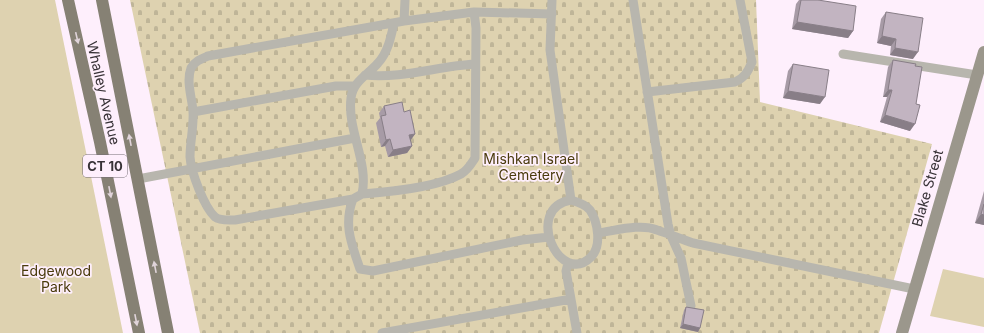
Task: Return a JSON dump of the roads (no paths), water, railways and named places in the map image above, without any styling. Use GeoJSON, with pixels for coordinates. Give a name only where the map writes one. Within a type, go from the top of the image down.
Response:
{"type":"FeatureCollection","features":[{"type":"Feature","properties":{"kind":"main road","name":"Whalley Avenue"},"geometry":{"type":"LineString","coordinates":[[68,0],[100,142],[139,333]]}},
{"type":"Feature","properties":{"kind":"main road","name":"Whalley Avenue"},"geometry":{"type":"LineString","coordinates":[[102,0],[168,333]]}},
{"type":"Feature","properties":{"kind":"street","name":"Blake Street"},"geometry":{"type":"LineString","coordinates":[[902,333],[984,52]]}},
{"type":"Feature","properties":{"kind":"lane"},"geometry":{"type":"LineString","coordinates":[[404,22],[405,0]]}},
{"type":"Feature","properties":{"kind":"lane"},"geometry":{"type":"LineString","coordinates":[[552,0],[550,50],[571,200]]}},
{"type":"Feature","properties":{"kind":"lane"},"geometry":{"type":"LineString","coordinates":[[633,0],[671,236],[681,258],[691,306]]}},
{"type":"Feature","properties":{"kind":"lane"},"geometry":{"type":"LineString","coordinates":[[647,92],[735,82],[742,79],[748,72],[752,62],[740,0]]}},
{"type":"Feature","properties":{"kind":"lane"},"geometry":{"type":"LineString","coordinates":[[474,12],[476,28],[475,158],[469,168],[462,174],[447,180],[381,193],[362,194],[353,199],[226,220],[216,218],[209,210],[192,169],[190,157],[193,112],[189,81],[191,69],[196,61],[208,56],[394,23],[474,12],[552,14]]}},
{"type":"Feature","properties":{"kind":"lane"},"geometry":{"type":"LineString","coordinates":[[362,194],[365,183],[355,138],[351,98],[354,86],[379,62],[386,50],[391,38],[394,23]]}},
{"type":"Feature","properties":{"kind":"lane"},"geometry":{"type":"LineString","coordinates":[[844,54],[977,75]]}},
{"type":"Feature","properties":{"kind":"lane"},"geometry":{"type":"LineString","coordinates":[[365,75],[380,77],[453,65],[475,64]]}},
{"type":"Feature","properties":{"kind":"lane"},"geometry":{"type":"LineString","coordinates":[[193,112],[336,86],[354,86]]}},
{"type":"Feature","properties":{"kind":"lane"},"geometry":{"type":"LineString","coordinates":[[138,179],[355,138]]}},
{"type":"Feature","properties":{"kind":"lane"},"geometry":{"type":"LineString","coordinates":[[353,199],[348,213],[350,235],[360,269],[373,271],[522,240],[549,237]]}},
{"type":"Feature","properties":{"kind":"lane"},"geometry":{"type":"LineString","coordinates":[[571,200],[589,210],[595,219],[598,233],[597,245],[592,256],[579,264],[568,263],[560,257],[549,237],[548,223],[553,210],[557,204],[571,200]]}},
{"type":"Feature","properties":{"kind":"lane"},"geometry":{"type":"LineString","coordinates":[[598,233],[644,227],[657,229],[671,236],[693,243],[914,289]]}},
{"type":"Feature","properties":{"kind":"lane"},"geometry":{"type":"LineString","coordinates":[[568,263],[566,271],[577,333]]}},
{"type":"Feature","properties":{"kind":"lane"},"geometry":{"type":"LineString","coordinates":[[382,333],[571,299]]}},
{"type":"Feature","properties":{"kind":"park label","name":"Mishkan Israel Cemetery"},"geometry":{"type":"Point","coordinates":[531,166]}},
{"type":"Feature","properties":{"kind":"park label","name":"Edgewood Park"},"geometry":{"type":"Point","coordinates":[56,278]}}]}
